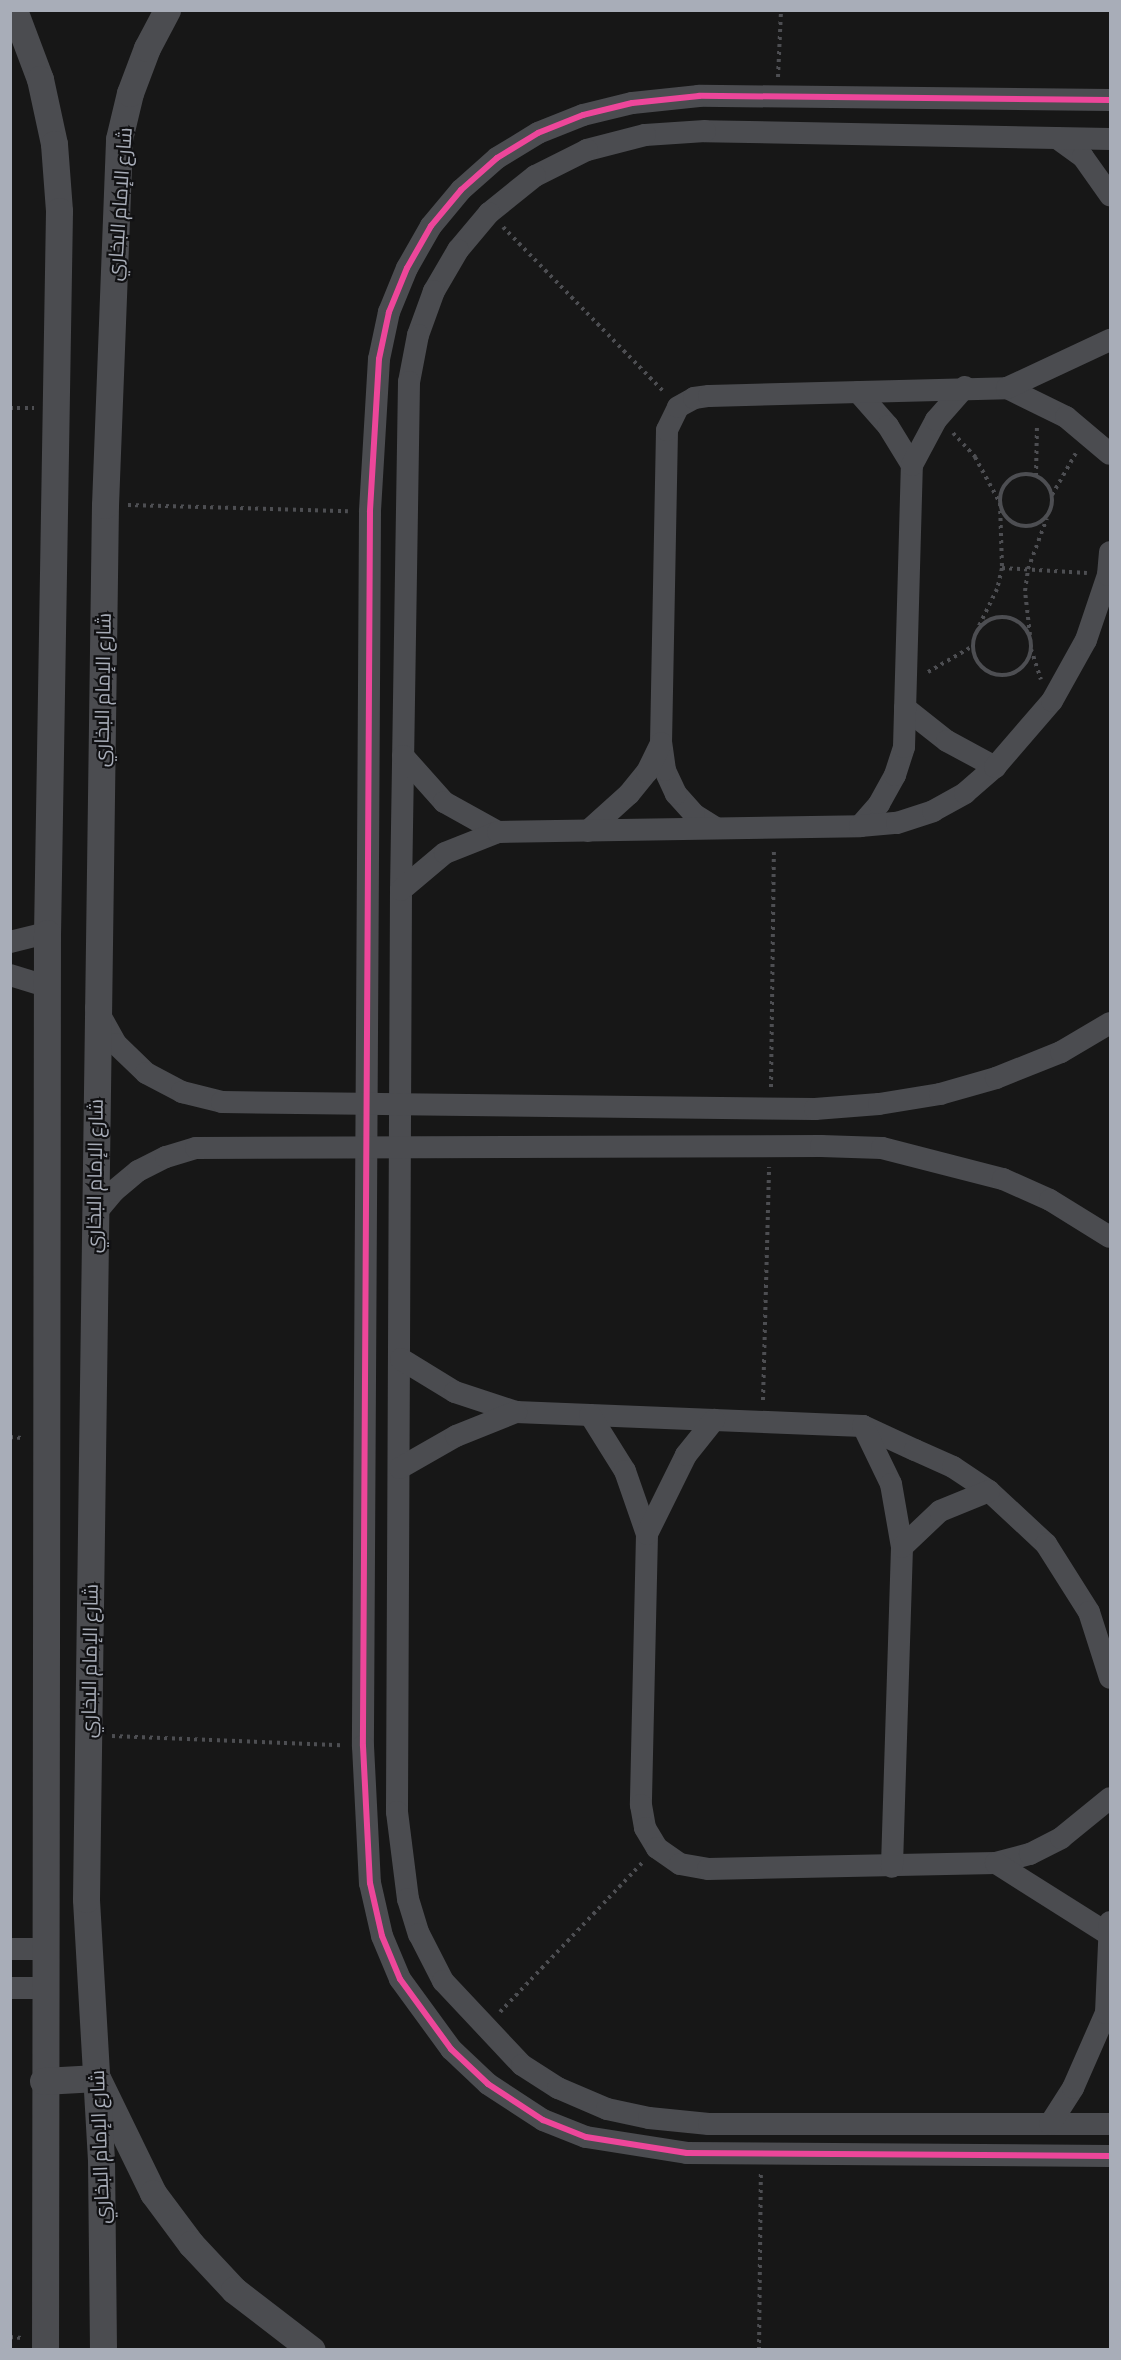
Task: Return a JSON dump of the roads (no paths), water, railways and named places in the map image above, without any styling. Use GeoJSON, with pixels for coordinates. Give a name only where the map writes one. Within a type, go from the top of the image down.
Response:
{"type":"FeatureCollection","features":[{"type":"Feature","properties":{"kind":"street"},"geometry":{"type":"LineString","coordinates":[[14,10],[40,79],[54,144],[59,212],[47,933],[45,2349]]}},
{"type":"Feature","properties":{"kind":"street","name":"شارع الإمام البخاري"},"geometry":{"type":"LineString","coordinates":[[103,2349],[97,2078],[86,1899],[96,1008],[105,505],[119,139],[130,93],[147,48],[167,10]]}},
{"type":"Feature","properties":{"kind":"street"},"geometry":{"type":"LineString","coordinates":[[1110,100],[699,96],[632,103],[583,115],[538,133],[508,152],[461,190],[431,226],[406,268],[389,312],[379,359],[370,512],[363,1746],[370,1883],[382,1936],[400,1979],[451,2049],[488,2084],[543,2120],[586,2137],[687,2153],[1110,2156]]}},
{"type":"Feature","properties":{"kind":"street"},"geometry":{"type":"LineString","coordinates":[[1110,139],[705,131],[645,135],[587,150],[535,176],[489,213],[458,249],[434,291],[418,335],[409,382],[401,890],[402,1146],[397,1812],[401,1862],[419,1934],[443,1982],[484,2028],[522,2065],[558,2088],[607,2109],[649,2118],[709,2124],[1110,2124]]}},
{"type":"Feature","properties":{"kind":"street"},"geometry":{"type":"LineString","coordinates":[[1057,138],[1083,157],[1110,195]]}},
{"type":"Feature","properties":{"kind":"street"},"geometry":{"type":"LineString","coordinates":[[1007,388],[1110,340]]}},
{"type":"Feature","properties":{"kind":"street"},"geometry":{"type":"LineString","coordinates":[[860,826],[879,804],[895,775],[904,747],[908,679],[912,465],[936,420],[965,387]]}},
{"type":"Feature","properties":{"kind":"street"},"geometry":{"type":"LineString","coordinates":[[716,828],[694,814],[676,794],[665,770],[661,743],[668,430],[678,407],[694,398],[709,396],[965,387],[1007,388],[1037,401],[1093,439],[1110,454]]}},
{"type":"Feature","properties":{"kind":"street"},"geometry":{"type":"LineString","coordinates":[[858,392],[888,426],[912,465]]}},
{"type":"Feature","properties":{"kind":"street"},"geometry":{"type":"LineString","coordinates":[[401,890],[445,853],[498,832],[860,826],[897,823],[933,811],[965,793],[995,767],[1052,701],[1086,640],[1108,575],[1110,552]]}},
{"type":"Feature","properties":{"kind":"street"},"geometry":{"type":"LineString","coordinates":[[905,708],[955,746],[995,767]]}},
{"type":"Feature","properties":{"kind":"street"},"geometry":{"type":"LineString","coordinates":[[588,831],[629,794],[647,772],[661,743]]}},
{"type":"Feature","properties":{"kind":"street"},"geometry":{"type":"LineString","coordinates":[[403,756],[444,802],[498,832]]}},
{"type":"Feature","properties":{"kind":"street"},"geometry":{"type":"LineString","coordinates":[[10,942],[47,933]]}},
{"type":"Feature","properties":{"kind":"street"},"geometry":{"type":"LineString","coordinates":[[10,975],[47,986]]}},
{"type":"Feature","properties":{"kind":"street"},"geometry":{"type":"LineString","coordinates":[[96,1008],[116,1044],[146,1073],[182,1092],[222,1102],[771,1108],[879,1104],[940,1094],[996,1078],[1050,1056],[1110,1023]]}},
{"type":"Feature","properties":{"kind":"street"},"geometry":{"type":"LineString","coordinates":[[94,1215],[114,1191],[138,1171],[166,1157],[196,1148],[367,1146],[882,1148],[939,1160],[1003,1179],[1050,1200],[1110,1237]]}},
{"type":"Feature","properties":{"kind":"street"},"geometry":{"type":"LineString","coordinates":[[401,1359],[455,1392],[516,1412],[863,1426],[953,1467],[988,1491],[1040,1537],[1070,1577],[1089,1612],[1110,1678]]}},
{"type":"Feature","properties":{"kind":"street"},"geometry":{"type":"LineString","coordinates":[[400,1468],[456,1436],[516,1412]]}},
{"type":"Feature","properties":{"kind":"street"},"geometry":{"type":"LineString","coordinates":[[590,1415],[625,1471],[647,1533],[640,1805],[645,1828],[657,1848],[680,1864],[708,1869],[892,1867],[996,1863],[1030,1854],[1061,1838],[1110,1798]]}},
{"type":"Feature","properties":{"kind":"street"},"geometry":{"type":"LineString","coordinates":[[647,1533],[675,1474],[714,1420]]}},
{"type":"Feature","properties":{"kind":"street"},"geometry":{"type":"LineString","coordinates":[[863,1426],[891,1484],[902,1546],[892,1867]]}},
{"type":"Feature","properties":{"kind":"street"},"geometry":{"type":"LineString","coordinates":[[902,1546],[940,1511],[988,1491]]}},
{"type":"Feature","properties":{"kind":"street"},"geometry":{"type":"LineString","coordinates":[[996,1863],[1110,1935]]}},
{"type":"Feature","properties":{"kind":"street"},"geometry":{"type":"LineString","coordinates":[[1050,2124],[1072,2088],[1108,2017],[1110,1922]]}},
{"type":"Feature","properties":{"kind":"street"},"geometry":{"type":"LineString","coordinates":[[10,1949],[44,1948]]}},
{"type":"Feature","properties":{"kind":"street"},"geometry":{"type":"LineString","coordinates":[[10,1988],[44,1988]]}},
{"type":"Feature","properties":{"kind":"street"},"geometry":{"type":"LineString","coordinates":[[44,2081],[97,2078],[153,2193],[191,2244],[234,2290],[312,2349]]}}]}
